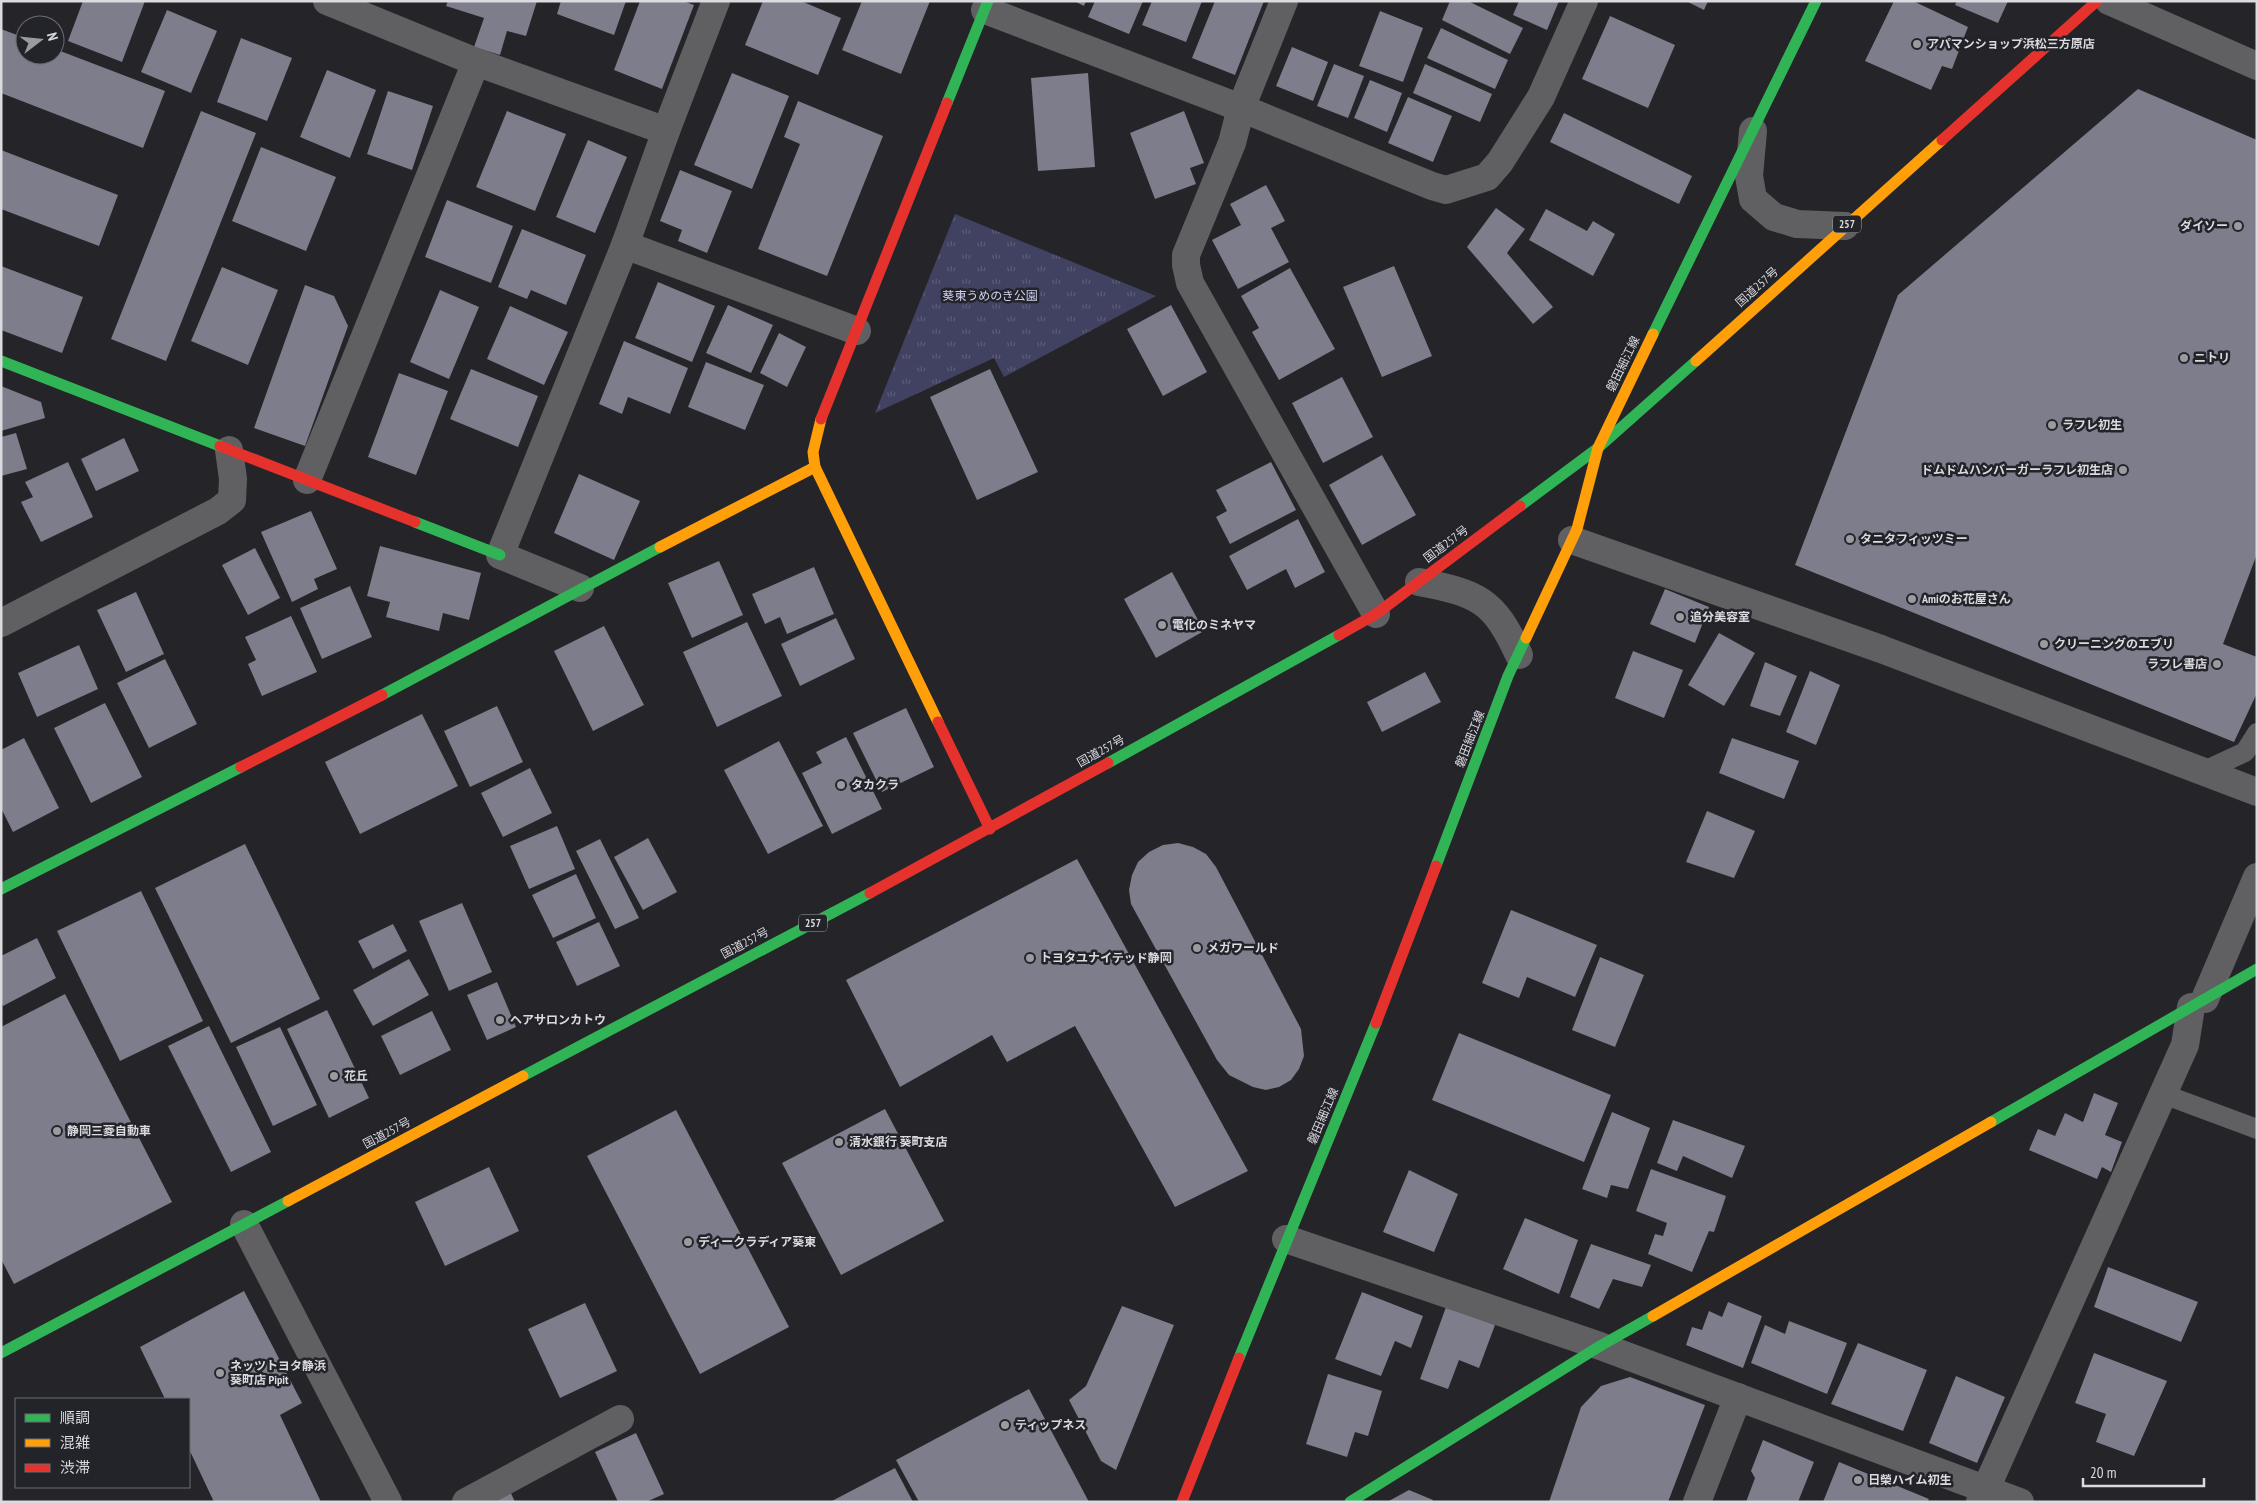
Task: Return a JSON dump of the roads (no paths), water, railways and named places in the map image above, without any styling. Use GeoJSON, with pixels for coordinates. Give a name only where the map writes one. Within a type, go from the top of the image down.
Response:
{"type":"FeatureCollection","features":[{"type":"Feature","properties":{"kind":"main road","name":"磐田細江線"},"geometry":{"type":"LineString","coordinates":[[1182,1502],[1286,1239],[1367,1046],[1505,686],[1577,529],[1598,448],[1816,1]]}},
{"type":"Feature","properties":{"kind":"main road","name":"国道257号"},"geometry":{"type":"LineString","coordinates":[[1,1354],[990,829],[1376,614],[1598,448],[2097,1]]}},
{"type":"Feature","properties":{"kind":"main road"},"geometry":{"type":"LineString","coordinates":[[986,6],[818,427],[813,452],[815,467],[990,829]]}},
{"type":"Feature","properties":{"kind":"main road"},"geometry":{"type":"LineString","coordinates":[[1,361],[500,555]]}},
{"type":"Feature","properties":{"kind":"main road"},"geometry":{"type":"LineString","coordinates":[[1,889],[395,689],[580,588],[815,467]]}},
{"type":"Feature","properties":{"kind":"main road"},"geometry":{"type":"LineString","coordinates":[[1350,1502],[1600,1346],[2257,969]]}},
{"type":"Feature","properties":{"kind":"street"},"geometry":{"type":"LineString","coordinates":[[327,1],[476,62],[666,131]]}},
{"type":"Feature","properties":{"kind":"street"},"geometry":{"type":"LineString","coordinates":[[580,588],[500,555],[625,245],[716,1]]}},
{"type":"Feature","properties":{"kind":"street"},"geometry":{"type":"LineString","coordinates":[[1284,1],[1241,108],[1232,143],[1186,255],[1186,265],[1190,282],[1376,614]]}},
{"type":"Feature","properties":{"kind":"street"},"geometry":{"type":"LineString","coordinates":[[986,6],[1446,190],[1487,177],[1500,162],[1539,102],[1584,1]]}},
{"type":"Feature","properties":{"kind":"street"},"geometry":{"type":"LineString","coordinates":[[2109,1],[2257,66]]}},
{"type":"Feature","properties":{"kind":"street"},"geometry":{"type":"LineString","coordinates":[[307,480],[476,62]]}},
{"type":"Feature","properties":{"kind":"street"},"geometry":{"type":"LineString","coordinates":[[1754,127],[1749,176],[1753,199],[1774,217],[1797,224],[1845,226]]}},
{"type":"Feature","properties":{"kind":"street"},"geometry":{"type":"LineString","coordinates":[[625,245],[856,330]]}},
{"type":"Feature","properties":{"kind":"street"},"geometry":{"type":"LineString","coordinates":[[1,623],[218,511],[232,500],[233,480],[229,450]]}},
{"type":"Feature","properties":{"kind":"street"},"geometry":{"type":"LineString","coordinates":[[1572,540],[1881,649],[2257,792]]}},
{"type":"Feature","properties":{"kind":"street"},"geometry":{"type":"LineString","coordinates":[[1419,582],[1445,587],[1474,597],[1495,612],[1507,630],[1518,656]]}},
{"type":"Feature","properties":{"kind":"street"},"geometry":{"type":"LineString","coordinates":[[1982,1495],[2185,1045],[2198,1003],[2257,877]]}},
{"type":"Feature","properties":{"kind":"street"},"geometry":{"type":"LineString","coordinates":[[244,1224],[388,1502]]}},
{"type":"Feature","properties":{"kind":"street"},"geometry":{"type":"LineString","coordinates":[[1286,1239],[1600,1346],[1738,1397],[1982,1495],[2020,1502]]}},
{"type":"Feature","properties":{"kind":"street"},"geometry":{"type":"LineString","coordinates":[[1697,1502],[1738,1397]]}},
{"type":"Feature","properties":{"kind":"street"},"geometry":{"type":"LineString","coordinates":[[466,1502],[620,1419]]}},
{"type":"Feature","properties":{"kind":"lane"},"geometry":{"type":"LineString","coordinates":[[2202,772],[2245,752],[2257,733]]}},
{"type":"Feature","properties":{"kind":"lane"},"geometry":{"type":"LineString","coordinates":[[2163,1094],[2257,1129]]}},
{"type":"Feature","properties":{"kind":"place","name":"アパマンショップ浜松三方原店"},"geometry":{"type":"Point","coordinates":[1917,44]}},
{"type":"Feature","properties":{"kind":"place","name":"ダイソー"},"geometry":{"type":"Point","coordinates":[2238,226]}},
{"type":"Feature","properties":{"kind":"place","name":"ニトリ"},"geometry":{"type":"Point","coordinates":[2184,358]}},
{"type":"Feature","properties":{"kind":"place","name":"ラフレ初生"},"geometry":{"type":"Point","coordinates":[2052,425]}},
{"type":"Feature","properties":{"kind":"place","name":"ドムドムハンバーガーラフレ初生店"},"geometry":{"type":"Point","coordinates":[2123,470]}},
{"type":"Feature","properties":{"kind":"place","name":"タニタフィッツミー"},"geometry":{"type":"Point","coordinates":[1850,539]}},
{"type":"Feature","properties":{"kind":"place","name":"Amiのお花屋さん"},"geometry":{"type":"Point","coordinates":[1912,599]}},
{"type":"Feature","properties":{"kind":"place","name":"追分美容室"},"geometry":{"type":"Point","coordinates":[1680,617]}},
{"type":"Feature","properties":{"kind":"place","name":"電化のミネヤマ"},"geometry":{"type":"Point","coordinates":[1162,625]}},
{"type":"Feature","properties":{"kind":"place","name":"クリーニングのエブリ"},"geometry":{"type":"Point","coordinates":[2044,644]}},
{"type":"Feature","properties":{"kind":"place","name":"ラフレ書店"},"geometry":{"type":"Point","coordinates":[2217,664]}},
{"type":"Feature","properties":{"kind":"place","name":"タカクラ"},"geometry":{"type":"Point","coordinates":[841,785]}},
{"type":"Feature","properties":{"kind":"place","name":"メガワールド"},"geometry":{"type":"Point","coordinates":[1197,948]}},
{"type":"Feature","properties":{"kind":"place","name":"トヨタユナイテッド静岡"},"geometry":{"type":"Point","coordinates":[1030,958]}},
{"type":"Feature","properties":{"kind":"place","name":"ヘアサロンカトウ"},"geometry":{"type":"Point","coordinates":[500,1020]}},
{"type":"Feature","properties":{"kind":"place","name":"花丘"},"geometry":{"type":"Point","coordinates":[334,1076]}},
{"type":"Feature","properties":{"kind":"place","name":"静岡三菱自動車"},"geometry":{"type":"Point","coordinates":[57,1131]}},
{"type":"Feature","properties":{"kind":"place","name":"清水銀行 葵町支店"},"geometry":{"type":"Point","coordinates":[839,1142]}},
{"type":"Feature","properties":{"kind":"place","name":"ディークラディア葵東"},"geometry":{"type":"Point","coordinates":[688,1242]}},
{"type":"Feature","properties":{"kind":"place","name":"ネッツトヨタ静浜 葵町店 Pipit"},"geometry":{"type":"Point","coordinates":[220,1373]}},
{"type":"Feature","properties":{"kind":"place","name":"ティップネス"},"geometry":{"type":"Point","coordinates":[1005,1425]}},
{"type":"Feature","properties":{"kind":"place","name":"日榮ハイム初生"},"geometry":{"type":"Point","coordinates":[1858,1480]}},
{"type":"Feature","properties":{"kind":"park label","name":"葵東うめのき公園"},"geometry":{"type":"Point","coordinates":[990,296]}}]}
